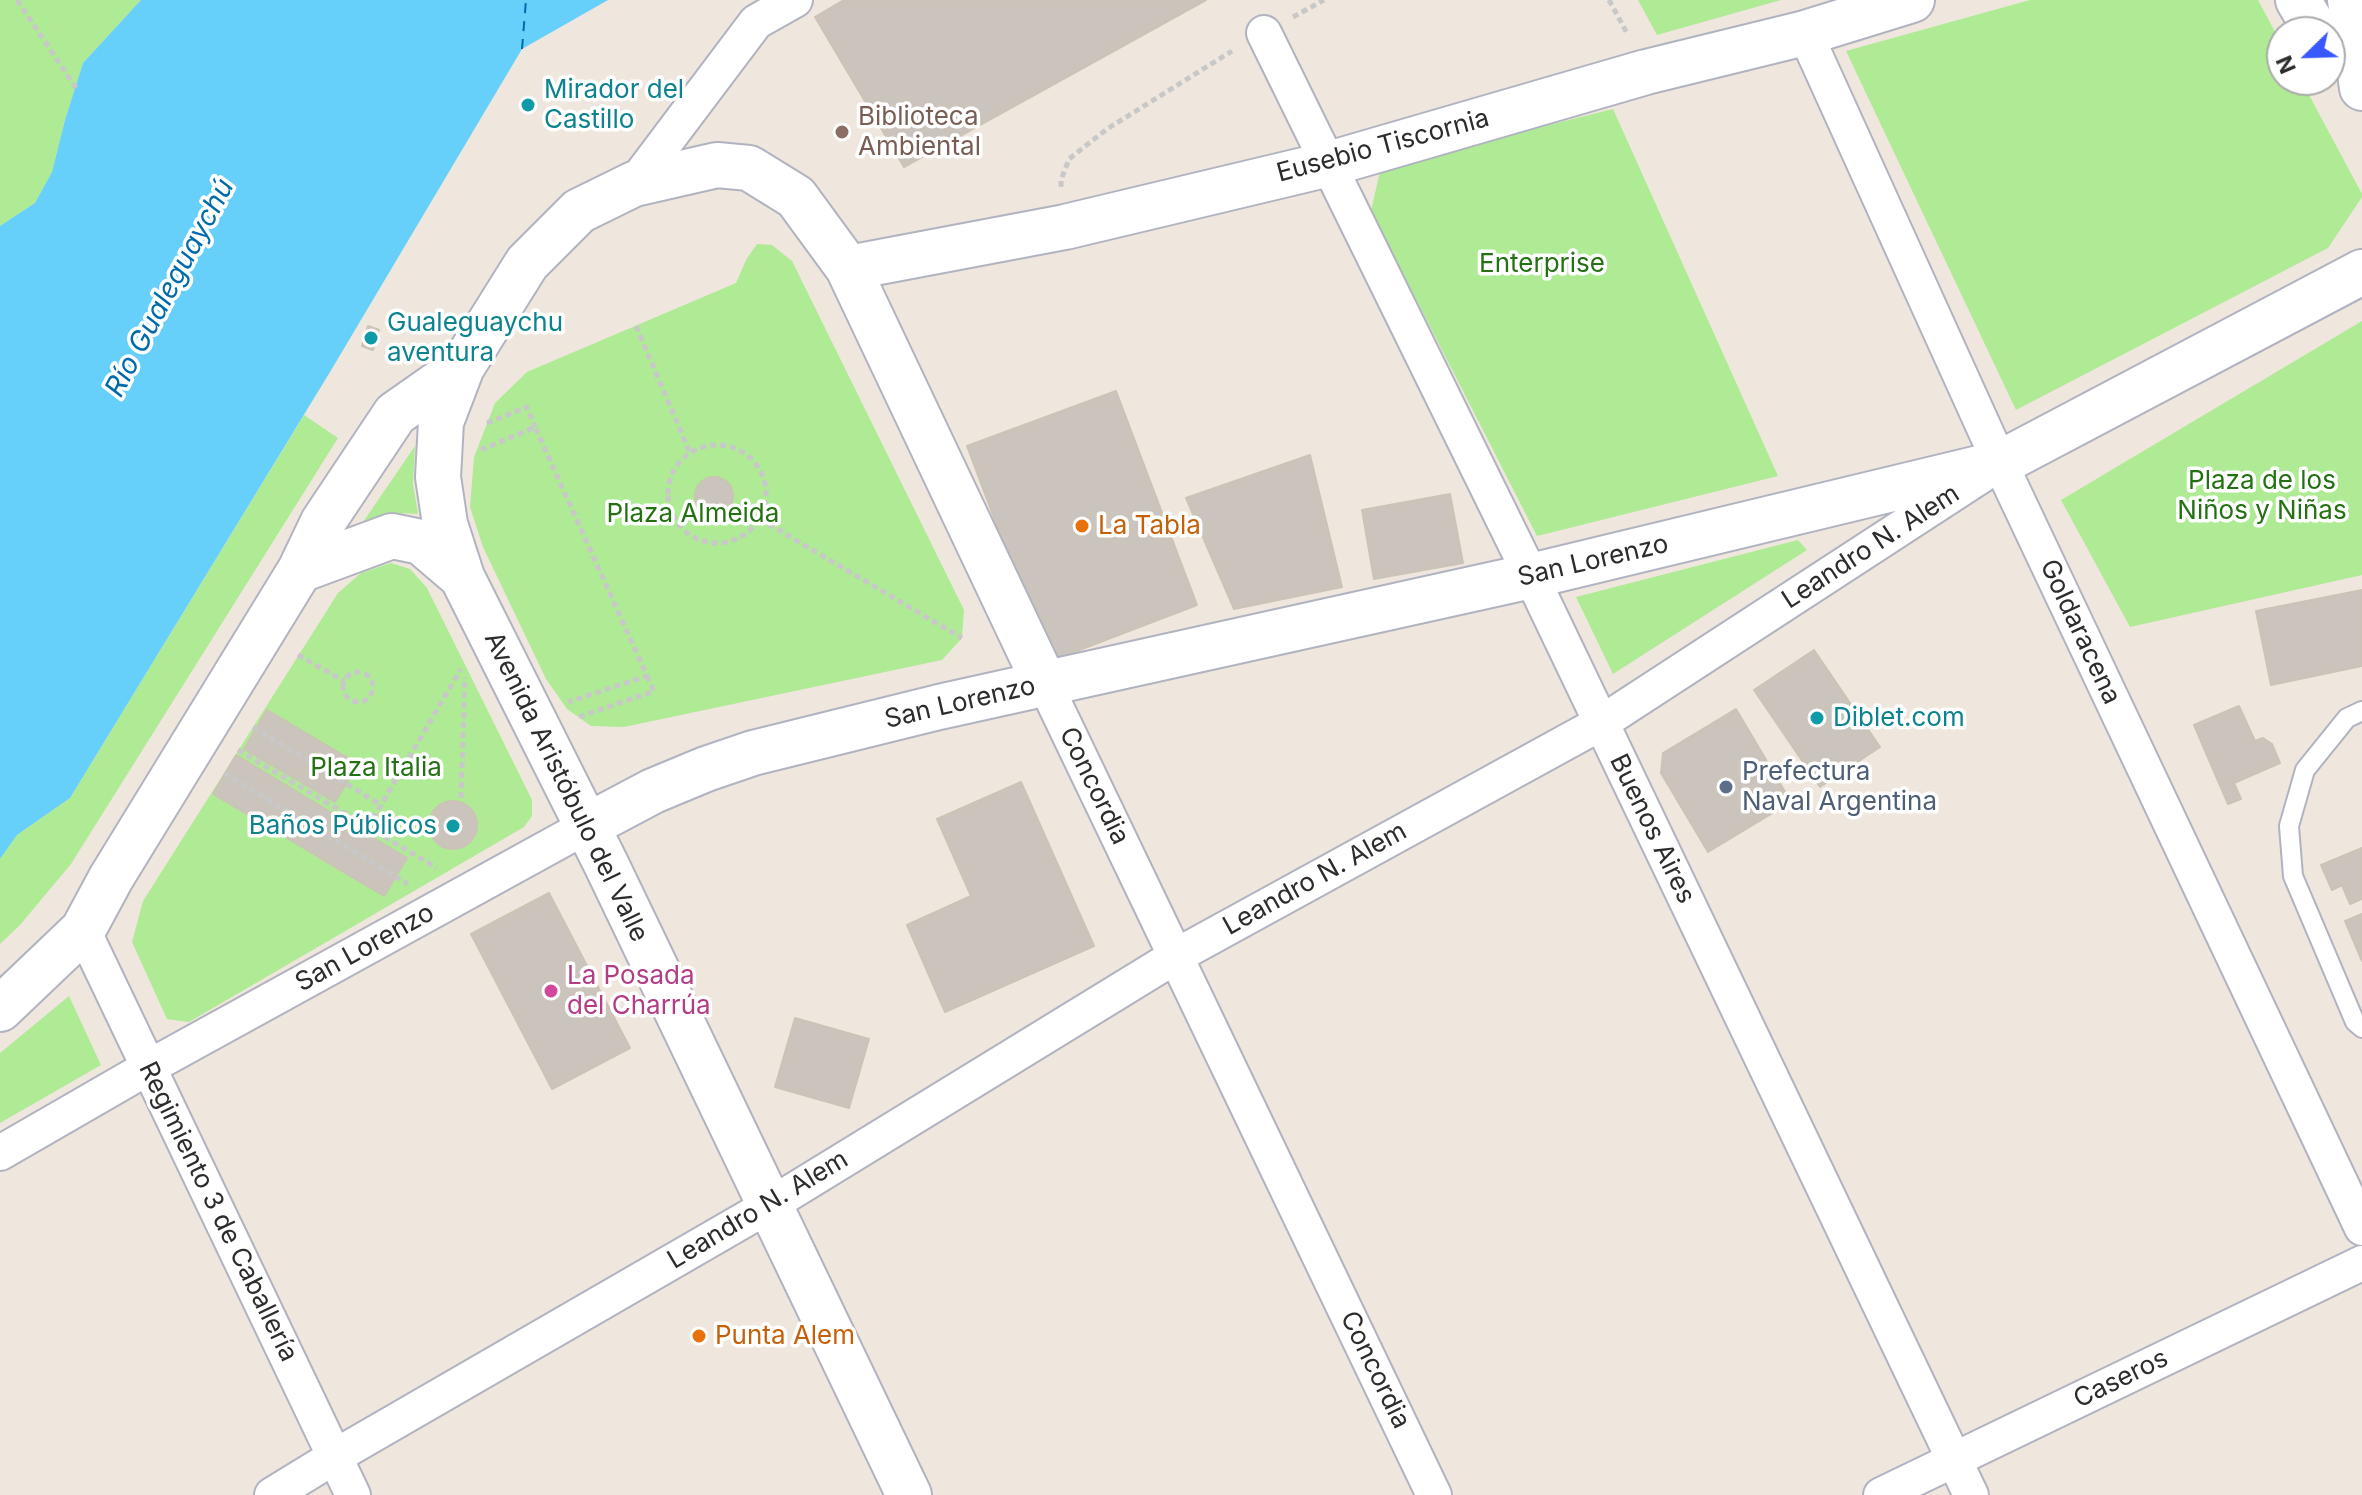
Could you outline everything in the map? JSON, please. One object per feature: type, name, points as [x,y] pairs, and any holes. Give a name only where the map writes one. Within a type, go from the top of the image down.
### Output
[{"type":"main road","name":"Eusebio Tiscornia","points":[[848,268],[1065,227],[1329,164],[1646,72],[1805,33],[1912,0]]},
{"type":"main road","points":[[2350,0],[2362,88]]},
{"type":"main road","points":[[2346,82],[2362,109]]},
{"type":"main road","name":"Concordia","points":[[462,367],[527,263],[579,211],[634,184],[717,165],[749,168],[796,197],[848,268],[1045,684]]},
{"type":"main road","name":"Leandro N. Alem","points":[[2000,463],[2362,272]]},
{"type":"main road","points":[[0,1009],[83,930],[111,878],[300,570],[323,522],[395,414],[462,367]]},
{"type":"main road","name":"Avenida Aristóbulo del Valle","points":[[462,367],[441,422],[438,477],[445,524],[462,577],[587,826],[909,1495]]},
{"type":"main road","name":"San Lorenzo","points":[[587,826],[653,791],[753,753],[939,707],[1531,576],[2000,463]]},
{"type":"main road","points":[[300,570],[392,536],[421,542],[462,577]]},
{"type":"street","points":[[634,184],[756,22],[795,0]]},
{"type":"street","name":"Buenos Aires","points":[[1264,33],[1531,576],[1971,1495]]},
{"type":"street","name":"Goldaracena","points":[[1805,33],[2000,463],[2362,1228]]},
{"type":"street","name":"Leandro N. Alem","points":[[272,1495],[770,1205],[1176,956],[1601,723],[2000,463]]},
{"type":"street","name":"Concordia","points":[[1045,684],[1434,1495]]},
{"type":"street","name":"San Lorenzo","points":[[0,1153],[149,1067],[587,826]]},
{"type":"street","name":"Regimiento 3 de Caballería","points":[[83,930],[353,1495]]},
{"type":"street","name":"Caseros","points":[[1881,1495],[2362,1263]]},
{"type":"lane","points":[[2362,711],[2347,718],[2305,770],[2289,826],[2293,876],[2355,1022],[2362,1028]]},
{"type":"path","points":[[17,0],[76,88]]},
{"type":"path","points":[[1065,227],[1061,180],[1069,159],[1120,121],[1220,57],[1324,0]]},
{"type":"path","points":[[636,326],[690,453]]},
{"type":"path","points":[[487,423],[527,407],[654,691],[579,717]]},
{"type":"path","points":[[476,452],[535,427]]},
{"type":"path","points":[[723,445],[753,461],[761,474],[766,489],[760,519],[738,539],[707,543],[693,538],[681,528],[672,513],[668,497],[670,480],[677,465],[690,453],[706,446],[723,445]]},
{"type":"path","points":[[760,519],[962,638]]},
{"type":"path","points":[[298,655],[344,681]]},
{"type":"path","points":[[368,827],[465,663],[461,798]]},
{"type":"path","points":[[354,672],[364,673],[372,680],[372,694],[364,701],[353,702],[345,696],[344,681],[354,672]]},
{"type":"path","points":[[563,704],[647,676]]},
{"type":"path","points":[[253,727],[381,805]]},
{"type":"path","points":[[238,750],[445,873]]},
{"type":"path","points":[[224,773],[417,890]]},
{"type":"green space","points":[[0,0],[141,0],[83,63],[52,172],[35,203],[0,226]]},
{"type":"green space","points":[[1638,0],[1781,0],[1657,35]]},
{"type":"green space","points":[[2030,0],[2258,0],[2267,16],[2266,96],[2310,96],[2362,197],[2328,248],[2016,410],[1846,51]]},
{"type":"green space","name":"Enterprise","points":[[1613,109],[1778,476],[1537,536],[1371,211],[1381,167]]},
{"type":"green space","name":"Plaza Almeida","points":[[757,244],[772,245],[792,261],[964,610],[962,638],[942,660],[624,727],[591,726],[567,709],[546,679],[483,547],[470,507],[474,457],[495,403],[527,372],[736,283]]},
{"type":"green space","name":"Plaza de los Niños y Niñas","points":[[2362,321],[2362,575],[2130,627],[2061,500]]},
{"type":"green space","points":[[304,415],[338,438],[71,864],[0,944],[0,859],[17,835],[70,798]]},
{"type":"green space","points":[[415,446],[413,484],[418,514],[399,513],[361,525]]},
{"type":"green space","points":[[1798,540],[1807,550],[1613,674],[1576,597]]},
{"type":"green space","name":"Plaza Italia","points":[[391,563],[410,569],[427,588],[532,800],[532,816],[524,827],[189,1022],[167,1019],[132,942],[143,901],[338,593],[361,573]]},
{"type":"green space","points":[[69,996],[101,1065],[0,1123],[0,1053]]},
{"type":"water","name":"Río Gualeguaychú","points":[[141,0],[608,0],[522,49],[330,372],[70,798],[17,835],[0,859],[0,226],[35,203],[52,172],[83,63]]},
{"type":"building","points":[[844,0],[1206,0],[904,167],[815,17]]},
{"type":"building","name":"Gualeguaychu aventura","points":[[368,326],[379,330],[373,350],[362,346]]},
{"type":"building","name":"La Tabla","points":[[1116,391],[1197,605],[1048,662],[967,446]]},
{"type":"building","points":[[1310,455],[1342,587],[1234,609],[1186,498]]},
{"type":"building","points":[[714,477],[728,482],[733,496],[728,510],[714,515],[700,510],[695,496],[700,482]]},
{"type":"building","points":[[1450,494],[1463,563],[1374,579],[1362,510]]},
{"type":"building","points":[[2362,590],[2362,666],[2271,685],[2256,611]]},
{"type":"building","name":"Diblet.com","points":[[1814,650],[1880,747],[1820,787],[1754,690]]},
{"type":"building","points":[[2239,706],[2255,741],[2263,738],[2272,744],[2280,763],[2234,783],[2241,799],[2228,804],[2194,725]]},
{"type":"building","name":"Prefectura Naval Argentina","points":[[1736,709],[1791,802],[1708,852],[1661,773],[1663,753]]},
{"type":"building","points":[[267,710],[358,764],[335,802],[244,749]]},
{"type":"building","points":[[236,755],[407,858],[384,896],[213,794]]},
{"type":"building","points":[[1021,782],[1094,946],[945,1012],[907,925],[971,896],[937,819]]},
{"type":"building","name":"Baños Públicos","points":[[453,801],[470,808],[477,825],[470,842],[453,849],[436,842],[429,825],[436,808]]},
{"type":"building","points":[[2362,848],[2362,899],[2350,904],[2342,885],[2332,890],[2321,865]]},
{"type":"building","name":"La Posada del Charrúa","points":[[549,893],[630,1048],[552,1089],[471,934]]},
{"type":"building","points":[[2362,914],[2362,961],[2345,921]]},
{"type":"building","points":[[795,1018],[869,1039],[849,1108],[775,1087]]},
{"type":"ferry route","points":[[522,49],[526,0]]},
{"type":"place","name":"Mirador del Castillo","points":[[528,105]]},
{"type":"place","name":"Biblioteca Ambiental","points":[[842,132]]},
{"type":"place","name":"Gualeguaychu aventura","points":[[371,338]]},
{"type":"place","name":"La Tabla","points":[[1082,526]]},
{"type":"place","name":"Diblet.com","points":[[1817,718]]},
{"type":"place","name":"Prefectura Naval Argentina","points":[[1726,787]]},
{"type":"place","name":"Baños Públicos","points":[[453,826]]},
{"type":"place","name":"La Posada del Charrúa","points":[[551,991]]},
{"type":"place","name":"Punta Alem","points":[[699,1336]]}]
